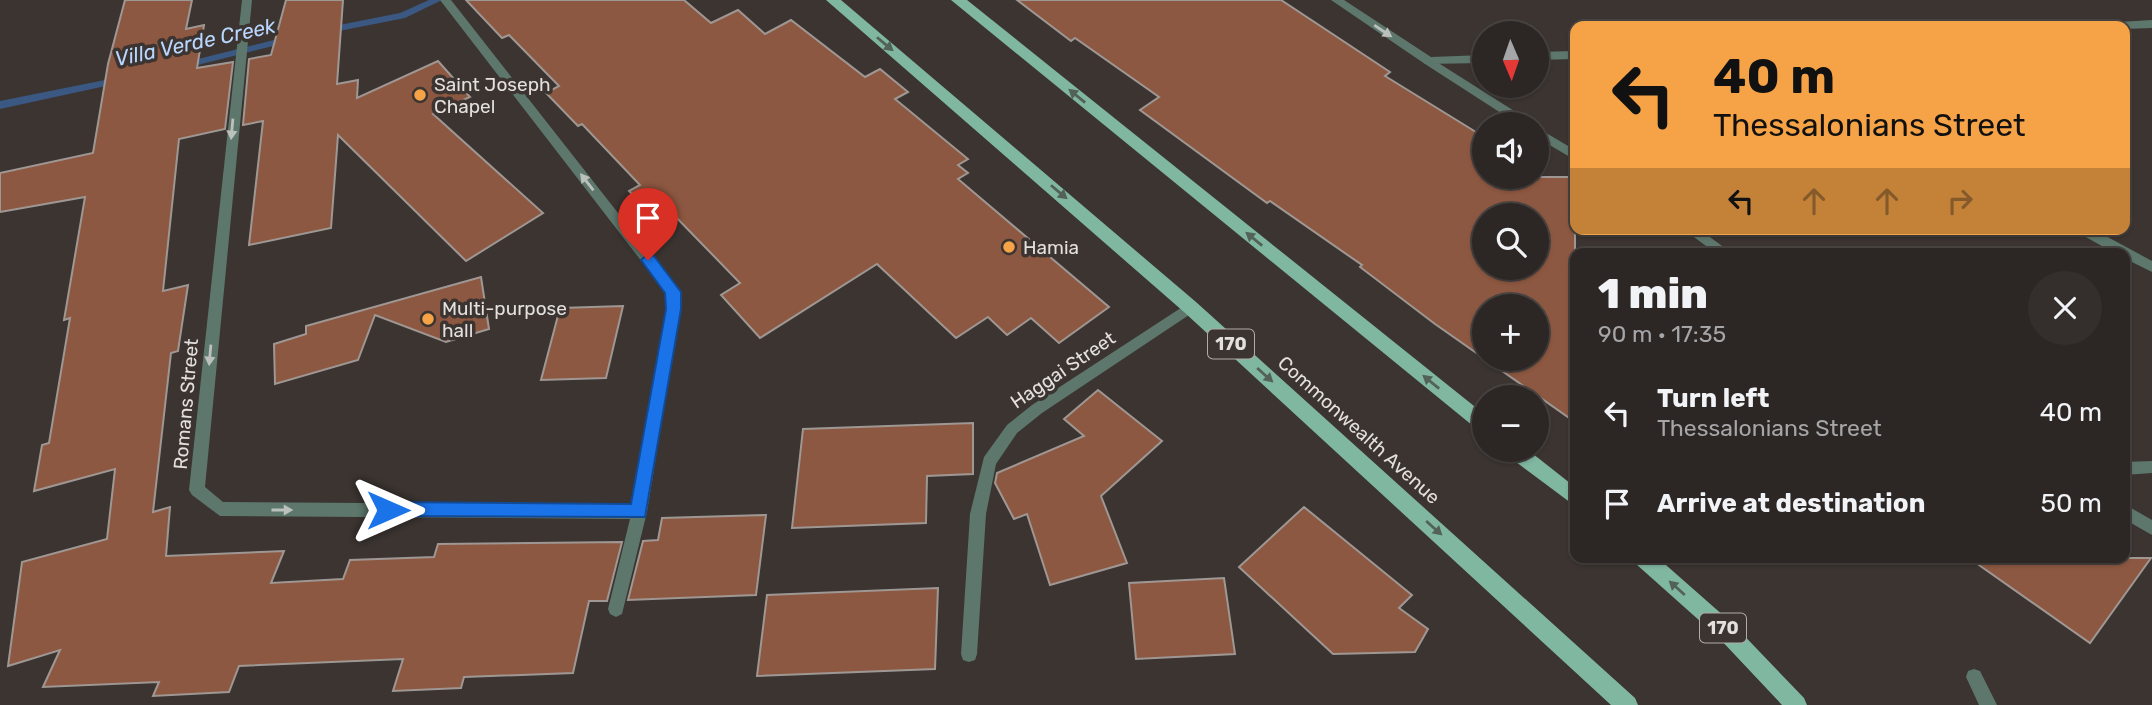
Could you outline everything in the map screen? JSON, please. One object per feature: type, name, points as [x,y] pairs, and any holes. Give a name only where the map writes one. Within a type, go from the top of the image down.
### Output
[{"type":"main road","name":"Commonwealth Avenue","points":[[833,0],[1190,307],[1619,703]]},
{"type":"main road","points":[[958,0],[1472,415]]},
{"type":"main road","points":[[1530,462],[1570,494]]},
{"type":"main road","name":"170","points":[[1649,563],[1726,631],[1796,705]]},
{"type":"street","name":"Romans Street","points":[[247,0],[197,490],[220,509],[639,512]]},
{"type":"street","points":[[1336,0],[1508,112]]},
{"type":"street","points":[[447,3],[673,292],[673,309],[639,512],[616,609]]},
{"type":"street","points":[[2130,25],[2152,24]]},
{"type":"street","points":[[1549,56],[1570,55]]},
{"type":"street","points":[[1429,61],[1472,59]]},
{"type":"street","points":[[1549,139],[1570,153]]},
{"type":"street","points":[[1698,235],[1718,248]]},
{"type":"street","points":[[2093,235],[2117,248]]},
{"type":"street","points":[[2130,255],[2152,267]]},
{"type":"street","name":"Haggai Street","points":[[969,653],[978,514],[989,463],[1012,429],[1037,409],[1190,307]]},
{"type":"street","points":[[2130,469],[2152,467]]},
{"type":"street","points":[[2130,514],[2152,528]]},
{"type":"street","points":[[1974,677],[1988,705]]},
{"type":"building","points":[[125,0],[192,0],[186,29],[204,25],[197,68],[233,62],[225,129],[179,139],[163,291],[188,285],[178,351],[171,353],[153,512],[170,507],[166,556],[284,551],[271,583],[343,579],[350,560],[434,557],[438,544],[622,542],[607,601],[589,601],[573,673],[464,677],[461,688],[393,691],[403,659],[239,666],[229,692],[153,696],[159,682],[43,687],[60,650],[8,666],[22,562],[107,539],[115,469],[34,491],[42,445],[49,443],[70,318],[64,320],[85,197],[0,212],[0,173],[93,153],[108,64]]},
{"type":"building","points":[[286,0],[343,0],[337,84],[358,80],[357,98],[438,61],[470,97],[433,114],[543,213],[466,261],[338,135],[331,228],[249,245],[263,121],[243,125],[249,59],[271,55]]},
{"type":"building","points":[[466,0],[684,0],[711,23],[738,10],[765,34],[791,20],[865,77],[880,69],[908,92],[895,99],[968,159],[958,165],[968,173],[958,179],[1109,307],[1059,343],[1031,318],[1007,335],[988,317],[956,338],[877,264],[760,338],[721,295],[740,283],[669,210],[655,218],[629,191],[640,185],[582,124],[578,126],[546,93],[559,86],[509,35],[502,38]]},
{"type":"building","points":[[1017,0],[1281,0],[1390,72],[1385,76],[1472,130],[1472,189],[1549,189],[1549,177],[1570,177],[1570,235],[1575,235],[1575,248],[1570,248],[1570,418],[1549,404],[1549,385],[1522,385],[1502,371],[1549,371],[1549,294],[1472,294],[1472,350],[1360,267],[1362,265],[1270,201],[1267,203],[1140,110],[1159,97],[1075,38],[1071,41]]},
{"type":"building","points":[[481,277],[489,329],[446,342],[375,315],[358,360],[275,384],[274,344],[306,334],[306,326]]},
{"type":"building","points":[[623,306],[606,378],[541,380],[560,308]]},
{"type":"building","points":[[1098,390],[1162,441],[1101,496],[1127,563],[1050,585],[1027,514],[1014,519],[995,483],[997,473],[1084,436],[1064,419]]},
{"type":"building","points":[[973,423],[973,474],[927,476],[926,523],[792,528],[803,429]]},
{"type":"building","points":[[1304,507],[1412,595],[1399,608],[1428,629],[1415,652],[1333,654],[1239,567]]},
{"type":"building","points":[[766,515],[756,595],[628,600],[643,541],[658,540],[662,518]]},
{"type":"building","points":[[2130,558],[2151,558],[2090,643],[1976,563],[2130,563]]},
{"type":"building","points":[[1224,578],[1235,654],[1136,659],[1129,583]]},
{"type":"building","points":[[938,588],[935,669],[757,676],[767,595]]},
{"type":"waterway","name":"Villa Verde Creek","points":[[324,31],[402,16],[437,0]]},
{"type":"waterway","name":"Villa Verde Creek","points":[[182,66],[290,39]]},
{"type":"waterway","name":"Villa Verde Creek","points":[[0,105],[120,80]]},
{"type":"place","name":"Saint Joseph Chapel","points":[[420,95]]},
{"type":"place","name":"Hamia","points":[[1009,247]]},
{"type":"place","name":"Multi-purpose hall","points":[[428,319]]},
{"type":"route","points":[[388,510],[639,512],[673,309],[673,292],[648,260]]}]
